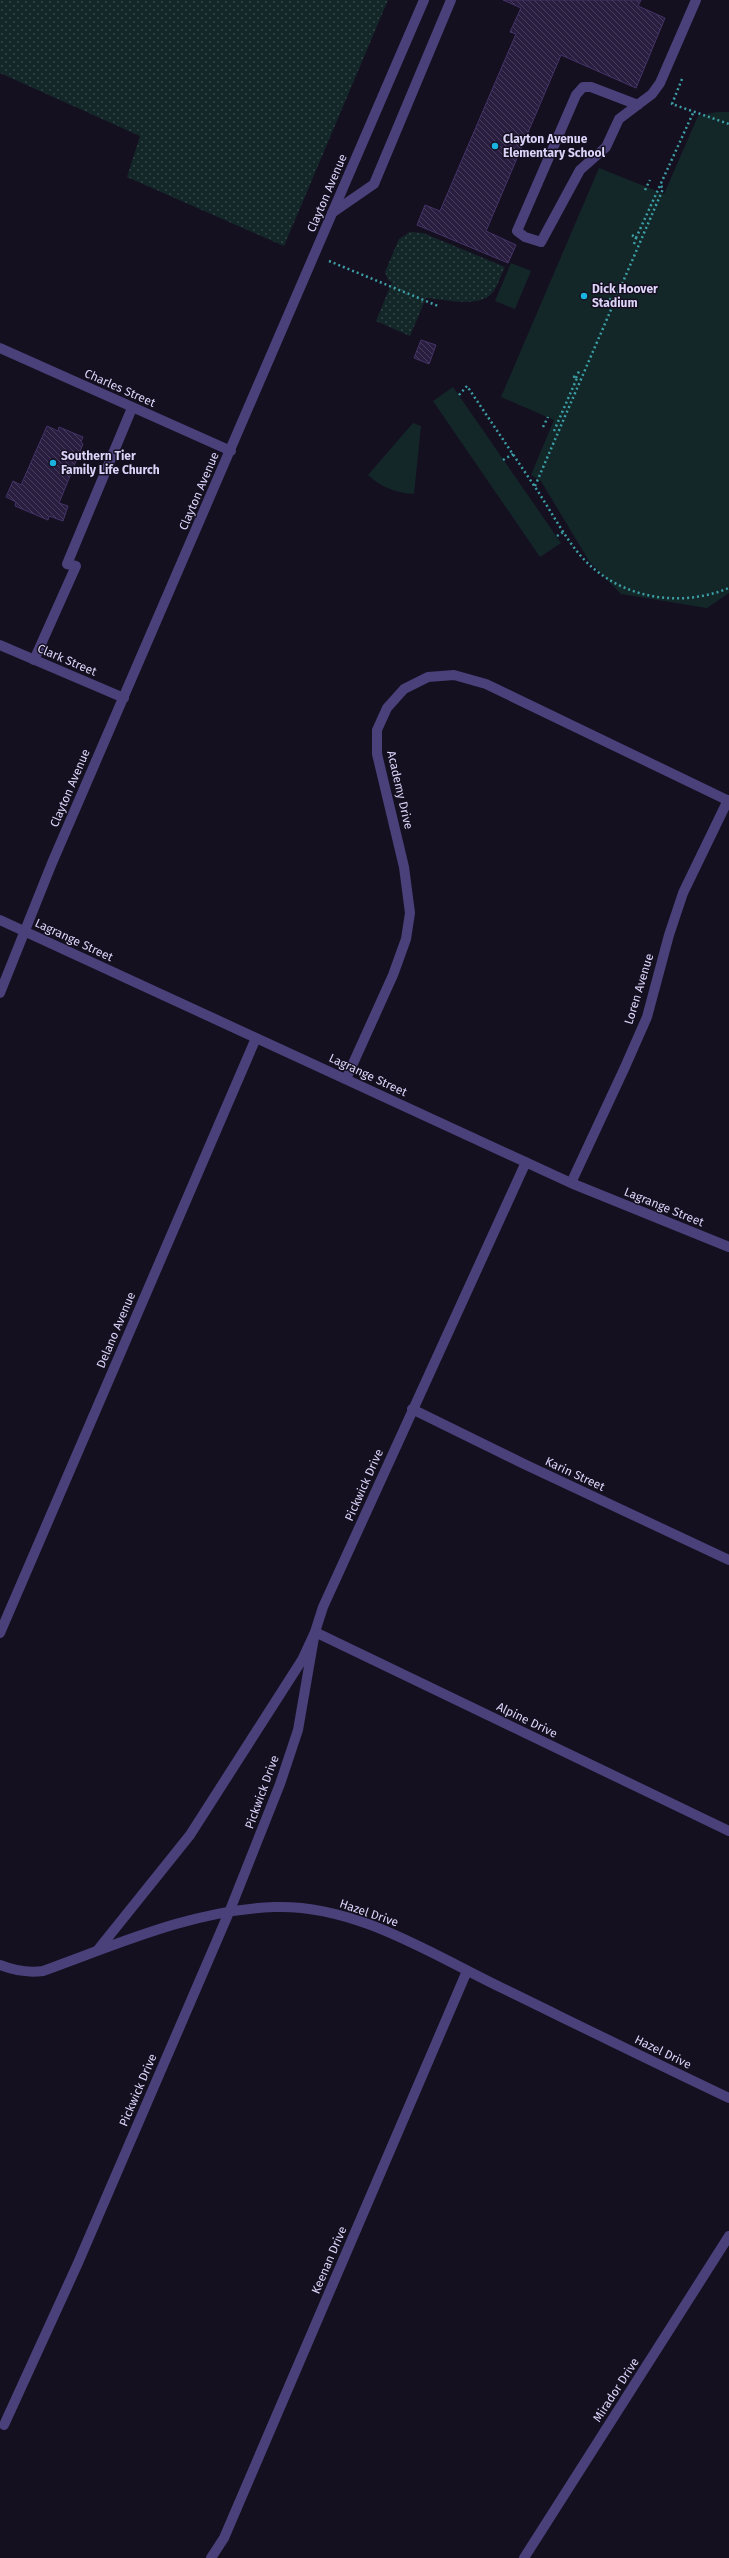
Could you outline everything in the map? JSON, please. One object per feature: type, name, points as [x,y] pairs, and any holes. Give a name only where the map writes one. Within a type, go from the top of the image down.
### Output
[{"type":"street","name":"Clayton Avenue","points":[[0,993],[52,863],[424,0]]},
{"type":"street","points":[[332,213],[374,184],[452,0]]},
{"type":"street","points":[[638,105],[591,87],[583,87],[576,95],[517,231],[525,237],[541,242],[580,170],[606,147],[619,119],[638,105],[652,94],[660,83],[696,0]]},
{"type":"street","name":"Charles Street","points":[[0,348],[230,451]]},
{"type":"street","points":[[34,660],[76,566],[67,564],[132,408]]},
{"type":"street","name":"Clark Street","points":[[0,645],[124,698]]},
{"type":"street","name":"Academy Drive","points":[[346,1079],[393,975],[406,939],[410,913],[404,867],[377,754],[377,730],[387,708],[404,689],[428,677],[454,675],[486,684],[728,800]]},
{"type":"street","name":"Loren Avenue","points":[[571,1183],[626,1067],[647,1017],[669,935],[683,893],[728,800]]},
{"type":"street","name":"Lagrange Street","points":[[0,920],[571,1183],[729,1247]]},
{"type":"street","name":"Delano Avenue","points":[[0,1633],[256,1038]]},
{"type":"street","name":"Pickwick Drive","points":[[4,2425],[78,2263],[230,1910],[280,1784],[298,1730],[314,1632],[323,1607],[412,1408],[526,1162]]},
{"type":"street","name":"Karin Street","points":[[412,1408],[524,1464],[729,1560]]},
{"type":"street","points":[[97,1951],[190,1835],[302,1660],[314,1632]]},
{"type":"street","name":"Alpine Drive","points":[[314,1632],[729,1831]]},
{"type":"street","name":"Hazel Drive","points":[[0,1965],[12,1970],[28,1972],[43,1971],[187,1920],[230,1910],[275,1907],[305,1908],[346,1917],[383,1929],[729,2098]]},
{"type":"street","name":"Keenan Drive","points":[[211,2558],[224,2538],[467,1971]]},
{"type":"street","name":"Mirador Drive","points":[[524,2558],[729,2236]]},
{"type":"path","points":[[682,79],[672,104],[729,124]]},
{"type":"path","points":[[634,244],[694,111]]},
{"type":"path","points":[[645,190],[650,180]]},
{"type":"path","points":[[534,486],[663,189],[660,184]]},
{"type":"path","points":[[632,235],[636,238]]},
{"type":"path","points":[[329,261],[438,306]]},
{"type":"path","points":[[603,304],[607,305],[610,298],[615,300]]},
{"type":"path","points":[[554,431],[574,377],[580,369]]},
{"type":"path","points":[[459,395],[468,386],[580,555],[607,579],[630,591],[658,598],[709,596],[729,588]]},
{"type":"path","points":[[543,426],[548,417]]},
{"type":"path","points":[[503,460],[513,454]]},
{"type":"path","points":[[557,536],[564,531]]},
{"type":"green space","points":[[0,0],[388,0],[284,246],[127,177],[140,136],[0,73]]},
{"type":"green space","points":[[717,112],[729,112],[729,593],[707,608],[621,594],[589,561],[541,481],[531,475],[554,420],[501,397],[599,168],[664,194],[698,116]]},
{"type":"green space","points":[[410,232],[423,233],[505,267],[493,292],[480,300],[461,302],[426,298],[410,336],[376,321],[392,282],[388,280],[385,272],[399,239]]},
{"type":"green space","points":[[511,263],[531,271],[515,309],[495,301]]},
{"type":"green space","points":[[453,387],[561,543],[540,557],[433,401]]},
{"type":"green space","points":[[413,423],[421,426],[414,494],[389,489],[368,475]]},
{"type":"building","name":"Clayton Avenue Elementary School","points":[[503,0],[641,0],[638,6],[665,18],[636,88],[561,55],[486,231],[516,245],[508,263],[417,225],[425,205],[440,211],[516,34],[510,32],[521,8]]},
{"type":"building","points":[[421,340],[436,345],[429,364],[414,358]]},
{"type":"building","name":"Southern Tier Family Life Church","points":[[47,426],[58,431],[59,427],[83,437],[81,442],[83,444],[59,503],[68,506],[63,521],[49,516],[48,520],[15,506],[16,502],[6,497],[13,481],[21,485]]},
{"type":"place","name":"Clayton Avenue Elementary School","points":[[495,146]]},
{"type":"place","name":"Dick Hoover Stadium","points":[[584,296]]},
{"type":"place","name":"Southern Tier Family Life Church","points":[[53,463]]}]
